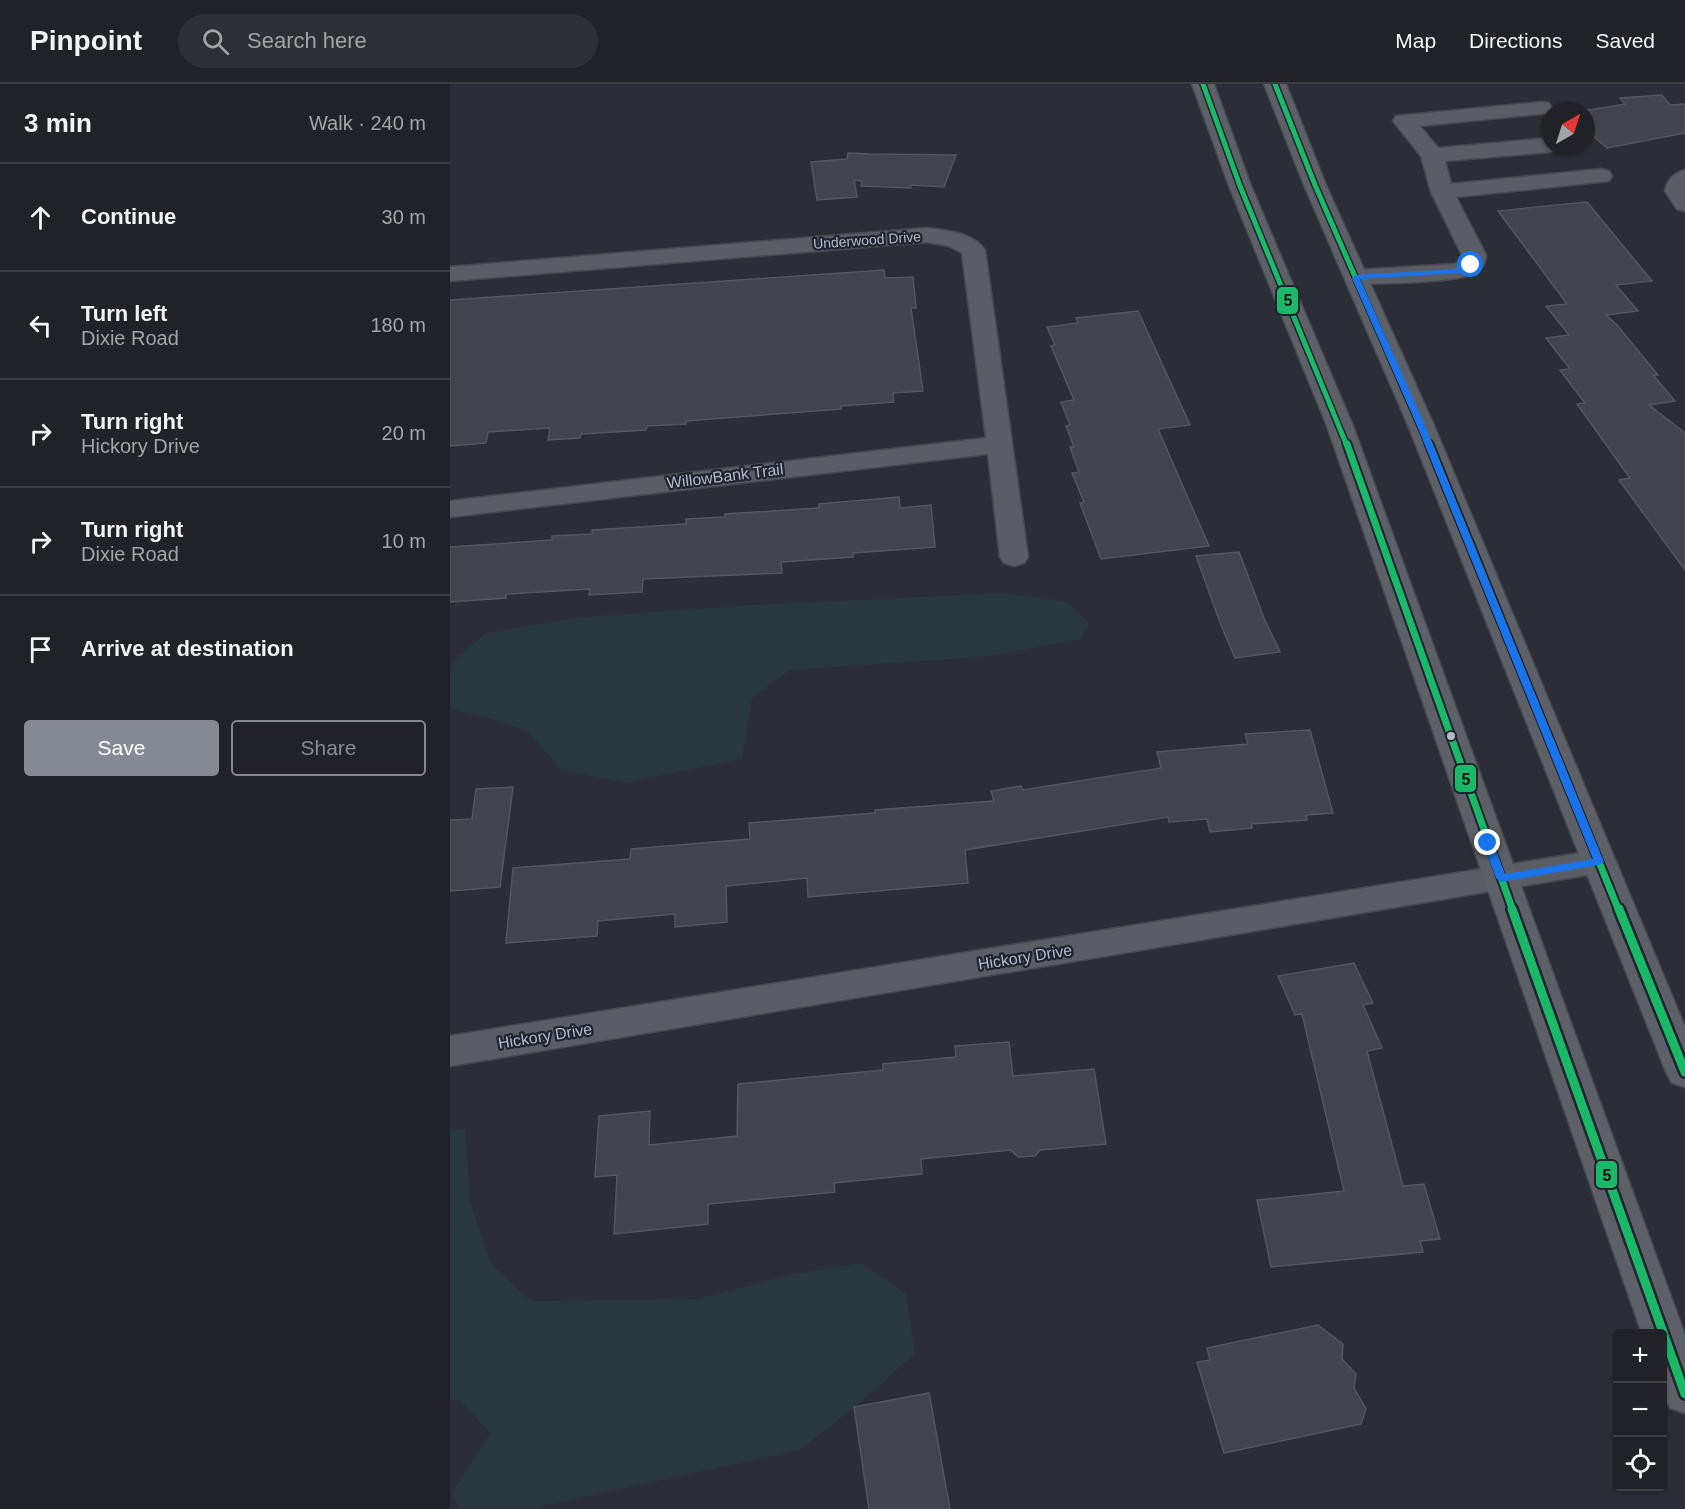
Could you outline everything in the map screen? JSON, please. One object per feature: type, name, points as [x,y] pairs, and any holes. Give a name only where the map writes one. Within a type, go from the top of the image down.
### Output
[{"type":"main road","points":[[1203,84],[1240,186],[1340,426],[1685,1394]]},
{"type":"main road","points":[[1275,84],[1315,185],[1420,423],[1685,1072]]},
{"type":"street","points":[[1356,278],[1458,271],[1471,265],[1474,260],[1474,255],[1442,192],[1432,155],[1404,121],[1541,108]]},
{"type":"street","points":[[1432,155],[1541,146]]},
{"type":"street","points":[[1442,192],[1601,176]]},
{"type":"street","points":[[1685,177],[1677,185],[1676,191],[1685,204]]},
{"type":"street","name":"Underwood Drive","points":[[450,274],[927,235],[956,240],[973,250],[1014,557]]},
{"type":"street","name":"WillowBank Trail","points":[[450,509],[1000,444]]},
{"type":"street","name":"Hickory Drive","points":[[450,1051],[1599,862]]},
{"type":"shaded area","points":[[1001,593],[1065,601],[1089,623],[1082,639],[982,657],[790,670],[752,698],[742,759],[624,783],[560,769],[529,732],[489,718],[450,709],[450,671],[455,659],[486,633],[583,617],[749,605]]},
{"type":"shaded area","points":[[465,1128],[470,1203],[492,1265],[531,1301],[696,1299],[794,1274],[862,1263],[906,1294],[915,1353],[862,1401],[800,1450],[528,1509],[460,1509],[451,1494],[490,1434],[460,1400],[450,1400],[450,1130]]},
{"type":"building","points":[[1662,95],[1670,105],[1685,104],[1685,133],[1607,148],[1595,138],[1595,109],[1625,104],[1620,98]]},
{"type":"building","points":[[848,153],[956,155],[944,187],[861,186],[862,181],[854,180],[857,197],[817,200],[811,162],[847,159]]},
{"type":"building","points":[[1587,202],[1652,281],[1616,285],[1638,311],[1606,315],[1658,375],[1653,375],[1675,401],[1649,405],[1685,433],[1685,570],[1619,480],[1630,478],[1577,404],[1585,403],[1560,370],[1570,369],[1546,338],[1569,335],[1546,306],[1567,304],[1498,211]]},
{"type":"building","points":[[884,270],[885,278],[913,277],[916,308],[911,308],[923,391],[893,393],[894,402],[841,406],[841,409],[686,421],[686,424],[647,426],[646,430],[581,434],[580,438],[548,440],[550,428],[488,432],[486,443],[450,446],[450,300]]},
{"type":"building","points":[[1138,311],[1190,425],[1158,429],[1209,546],[1101,559],[1080,503],[1084,502],[1072,473],[1079,472],[1070,447],[1074,447],[1066,426],[1070,425],[1061,402],[1074,400],[1051,346],[1055,345],[1047,327],[1078,323],[1076,318]]},
{"type":"building","points":[[899,497],[900,508],[931,505],[935,547],[853,553],[853,557],[781,562],[782,573],[643,579],[642,592],[589,595],[590,589],[506,594],[506,598],[450,602],[450,547],[552,540],[552,536],[592,534],[592,530],[686,524],[686,519],[725,517],[725,514],[819,508],[819,504]]},
{"type":"building","points":[[1239,552],[1264,618],[1280,652],[1235,658],[1221,625],[1196,556]]},
{"type":"building","points":[[1310,730],[1333,813],[1306,815],[1307,820],[1251,824],[1252,828],[1210,832],[1207,819],[1169,822],[1168,817],[965,850],[968,883],[808,897],[807,878],[726,886],[727,922],[675,927],[675,914],[598,921],[597,936],[506,943],[513,868],[630,859],[631,849],[750,839],[749,823],[994,801],[991,791],[1021,786],[1023,790],[1161,768],[1157,752],[1248,744],[1245,734]]},
{"type":"building","points":[[513,787],[500,887],[450,891],[450,820],[472,819],[476,789]]},
{"type":"building","points":[[1354,963],[1373,1003],[1363,1005],[1382,1048],[1367,1051],[1403,1186],[1424,1184],[1440,1239],[1420,1241],[1423,1252],[1271,1267],[1257,1200],[1344,1191],[1302,1014],[1295,1015],[1278,976]]},
{"type":"building","points":[[1009,1042],[1013,1076],[1094,1069],[1106,1144],[1040,1150],[1035,1156],[1018,1157],[1011,1150],[921,1159],[922,1174],[834,1183],[835,1192],[708,1204],[708,1224],[614,1234],[617,1175],[595,1177],[599,1116],[650,1111],[649,1145],[737,1136],[738,1084],[883,1070],[883,1064],[956,1057],[955,1046]]},
{"type":"building","points":[[1318,1325],[1343,1344],[1342,1359],[1356,1374],[1354,1388],[1366,1409],[1361,1424],[1224,1453],[1197,1362],[1210,1360],[1207,1348]]},
{"type":"building","points":[[929,1393],[950,1509],[869,1509],[854,1407]]},
{"type":"transit line","name":"5","points":[[1203,84],[1240,186],[1340,426],[1685,1394]]},
{"type":"transit line","name":"5","points":[[1275,84],[1315,185],[1420,423],[1685,1072]]},
{"type":"route","points":[[1471,265],[1458,271],[1356,278],[1420,423],[1599,862],[1501,878],[1488,843]]}]
